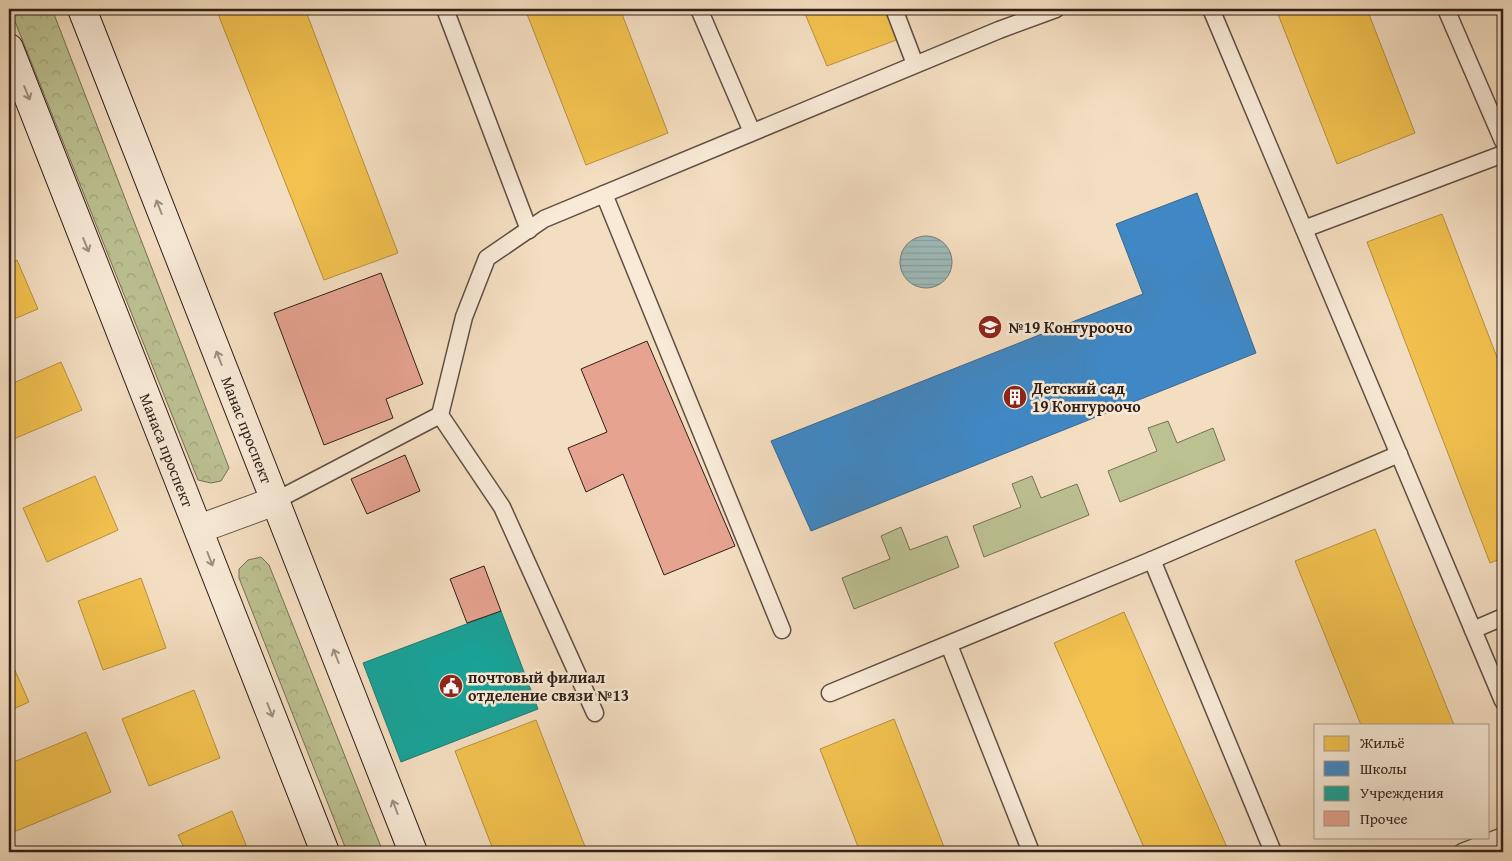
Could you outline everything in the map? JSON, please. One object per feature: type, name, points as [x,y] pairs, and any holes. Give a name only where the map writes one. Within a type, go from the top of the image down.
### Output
[{"type":"main road","name":"Манас проспект","points":[[82,9],[413,852]]},
{"type":"main road","name":"Манаса проспект","points":[[9,48],[325,852]]},
{"type":"main road","points":[[199,529],[275,501]]},
{"type":"lane","points":[[445,9],[530,230]]},
{"type":"lane","points":[[699,9],[752,132]]},
{"type":"lane","points":[[894,9],[915,64]]},
{"type":"lane","points":[[595,713],[502,507],[440,415],[464,317],[487,258],[544,219],[915,64],[1056,9]]},
{"type":"lane","points":[[1211,9],[1503,701]]},
{"type":"lane","points":[[1446,9],[1503,141]]},
{"type":"lane","points":[[1304,230],[1503,154]]},
{"type":"lane","points":[[604,194],[782,630]]},
{"type":"lane","points":[[275,501],[440,415]]},
{"type":"lane","points":[[830,693],[1152,560],[1399,454]]},
{"type":"lane","points":[[1152,560],[1273,852]]},
{"type":"lane","points":[[1473,630],[1503,617]]},
{"type":"lane","points":[[949,645],[1031,852]]},
{"type":"lane","points":[[1462,852],[1503,836]]},
{"type":"green space","points":[[10,9],[52,9],[229,468],[221,481],[211,483],[198,480]]},
{"type":"green space","points":[[1168,421],[1177,443],[1213,428],[1225,460],[1120,502],[1108,471],[1157,451],[1148,428]]},
{"type":"green space","points":[[1032,476],[1041,498],[1077,484],[1089,515],[984,557],[973,526],[1021,507],[1012,484]]},
{"type":"green space","points":[[901,527],[910,550],[947,536],[959,567],[854,609],[842,578],[890,559],[881,536]]},
{"type":"green space","points":[[261,557],[269,565],[383,852],[347,852],[239,578],[239,569],[248,560]]},
{"type":"water","points":[[926,236],[936,238],[944,244],[950,252],[952,262],[950,272],[944,280],[936,286],[926,288],[916,286],[908,280],[902,272],[900,262],[902,252],[908,244],[916,238]]},
{"type":"building: Жильё","points":[[216,9],[305,9],[398,253],[324,280]]},
{"type":"building: Жильё","points":[[525,9],[620,9],[668,133],[586,165]]},
{"type":"building: Жильё","points":[[803,9],[896,9],[907,36],[827,66]]},
{"type":"building: Жильё","points":[[1276,9],[1367,9],[1415,133],[1337,164]]},
{"type":"building: Жильё","points":[[1442,214],[1503,373],[1503,558],[1490,563],[1367,242]]},
{"type":"building: Жильё","points":[[17,260],[38,309],[9,321],[9,264]]},
{"type":"building: Жильё","points":[[61,362],[82,410],[9,441],[9,385]]},
{"type":"building: Жильё","points":[[95,476],[118,530],[47,562],[23,508]]},
{"type":"building: Жильё","points":[[1375,529],[1454,724],[1361,724],[1295,561]]},
{"type":"building: Жильё","points":[[141,578],[166,648],[103,670],[78,601]]},
{"type":"building: Жильё","points":[[1124,612],[1229,852],[1146,852],[1054,643]]},
{"type":"building: Жильё","points":[[9,657],[29,702],[9,711]]},
{"type":"building: Жильё","points":[[194,690],[220,758],[149,786],[122,719]]},
{"type":"building: Жильё","points":[[894,719],[946,852],[860,852],[820,749]]},
{"type":"building: Жильё","points":[[536,720],[587,852],[494,852],[455,751]]},
{"type":"building: Жильё","points":[[86,732],[111,792],[9,834],[9,764]]},
{"type":"building: Жильё","points":[[232,811],[249,852],[186,852],[178,835]]},
{"type":"building: Школы","name":"Детский сад 19 Конгуроочо","points":[[1197,193],[1256,353],[811,531],[771,441],[1143,294],[1116,224]]},
{"type":"building: Учреждения","name":"почтовый филиал отделение связи №13","points":[[501,611],[538,709],[401,762],[363,663]]},
{"type":"building: Прочее","points":[[381,273],[423,384],[386,399],[393,418],[324,445],[274,313]]},
{"type":"building: Прочее","points":[[647,341],[735,546],[664,575],[623,474],[586,492],[568,448],[607,432],[581,369]]},
{"type":"building: Прочее","points":[[405,455],[420,491],[367,514],[351,479]]},
{"type":"building: Прочее","points":[[484,566],[501,611],[467,623],[450,579]]},
{"type":"place","name":"№19 Конгуроочо","points":[[990,327]]},
{"type":"place","name":"Детский сад 19 Конгуроочо","points":[[1015,397]]},
{"type":"place","name":"почтовый филиал отделение связи №13","points":[[451,686]]}]
